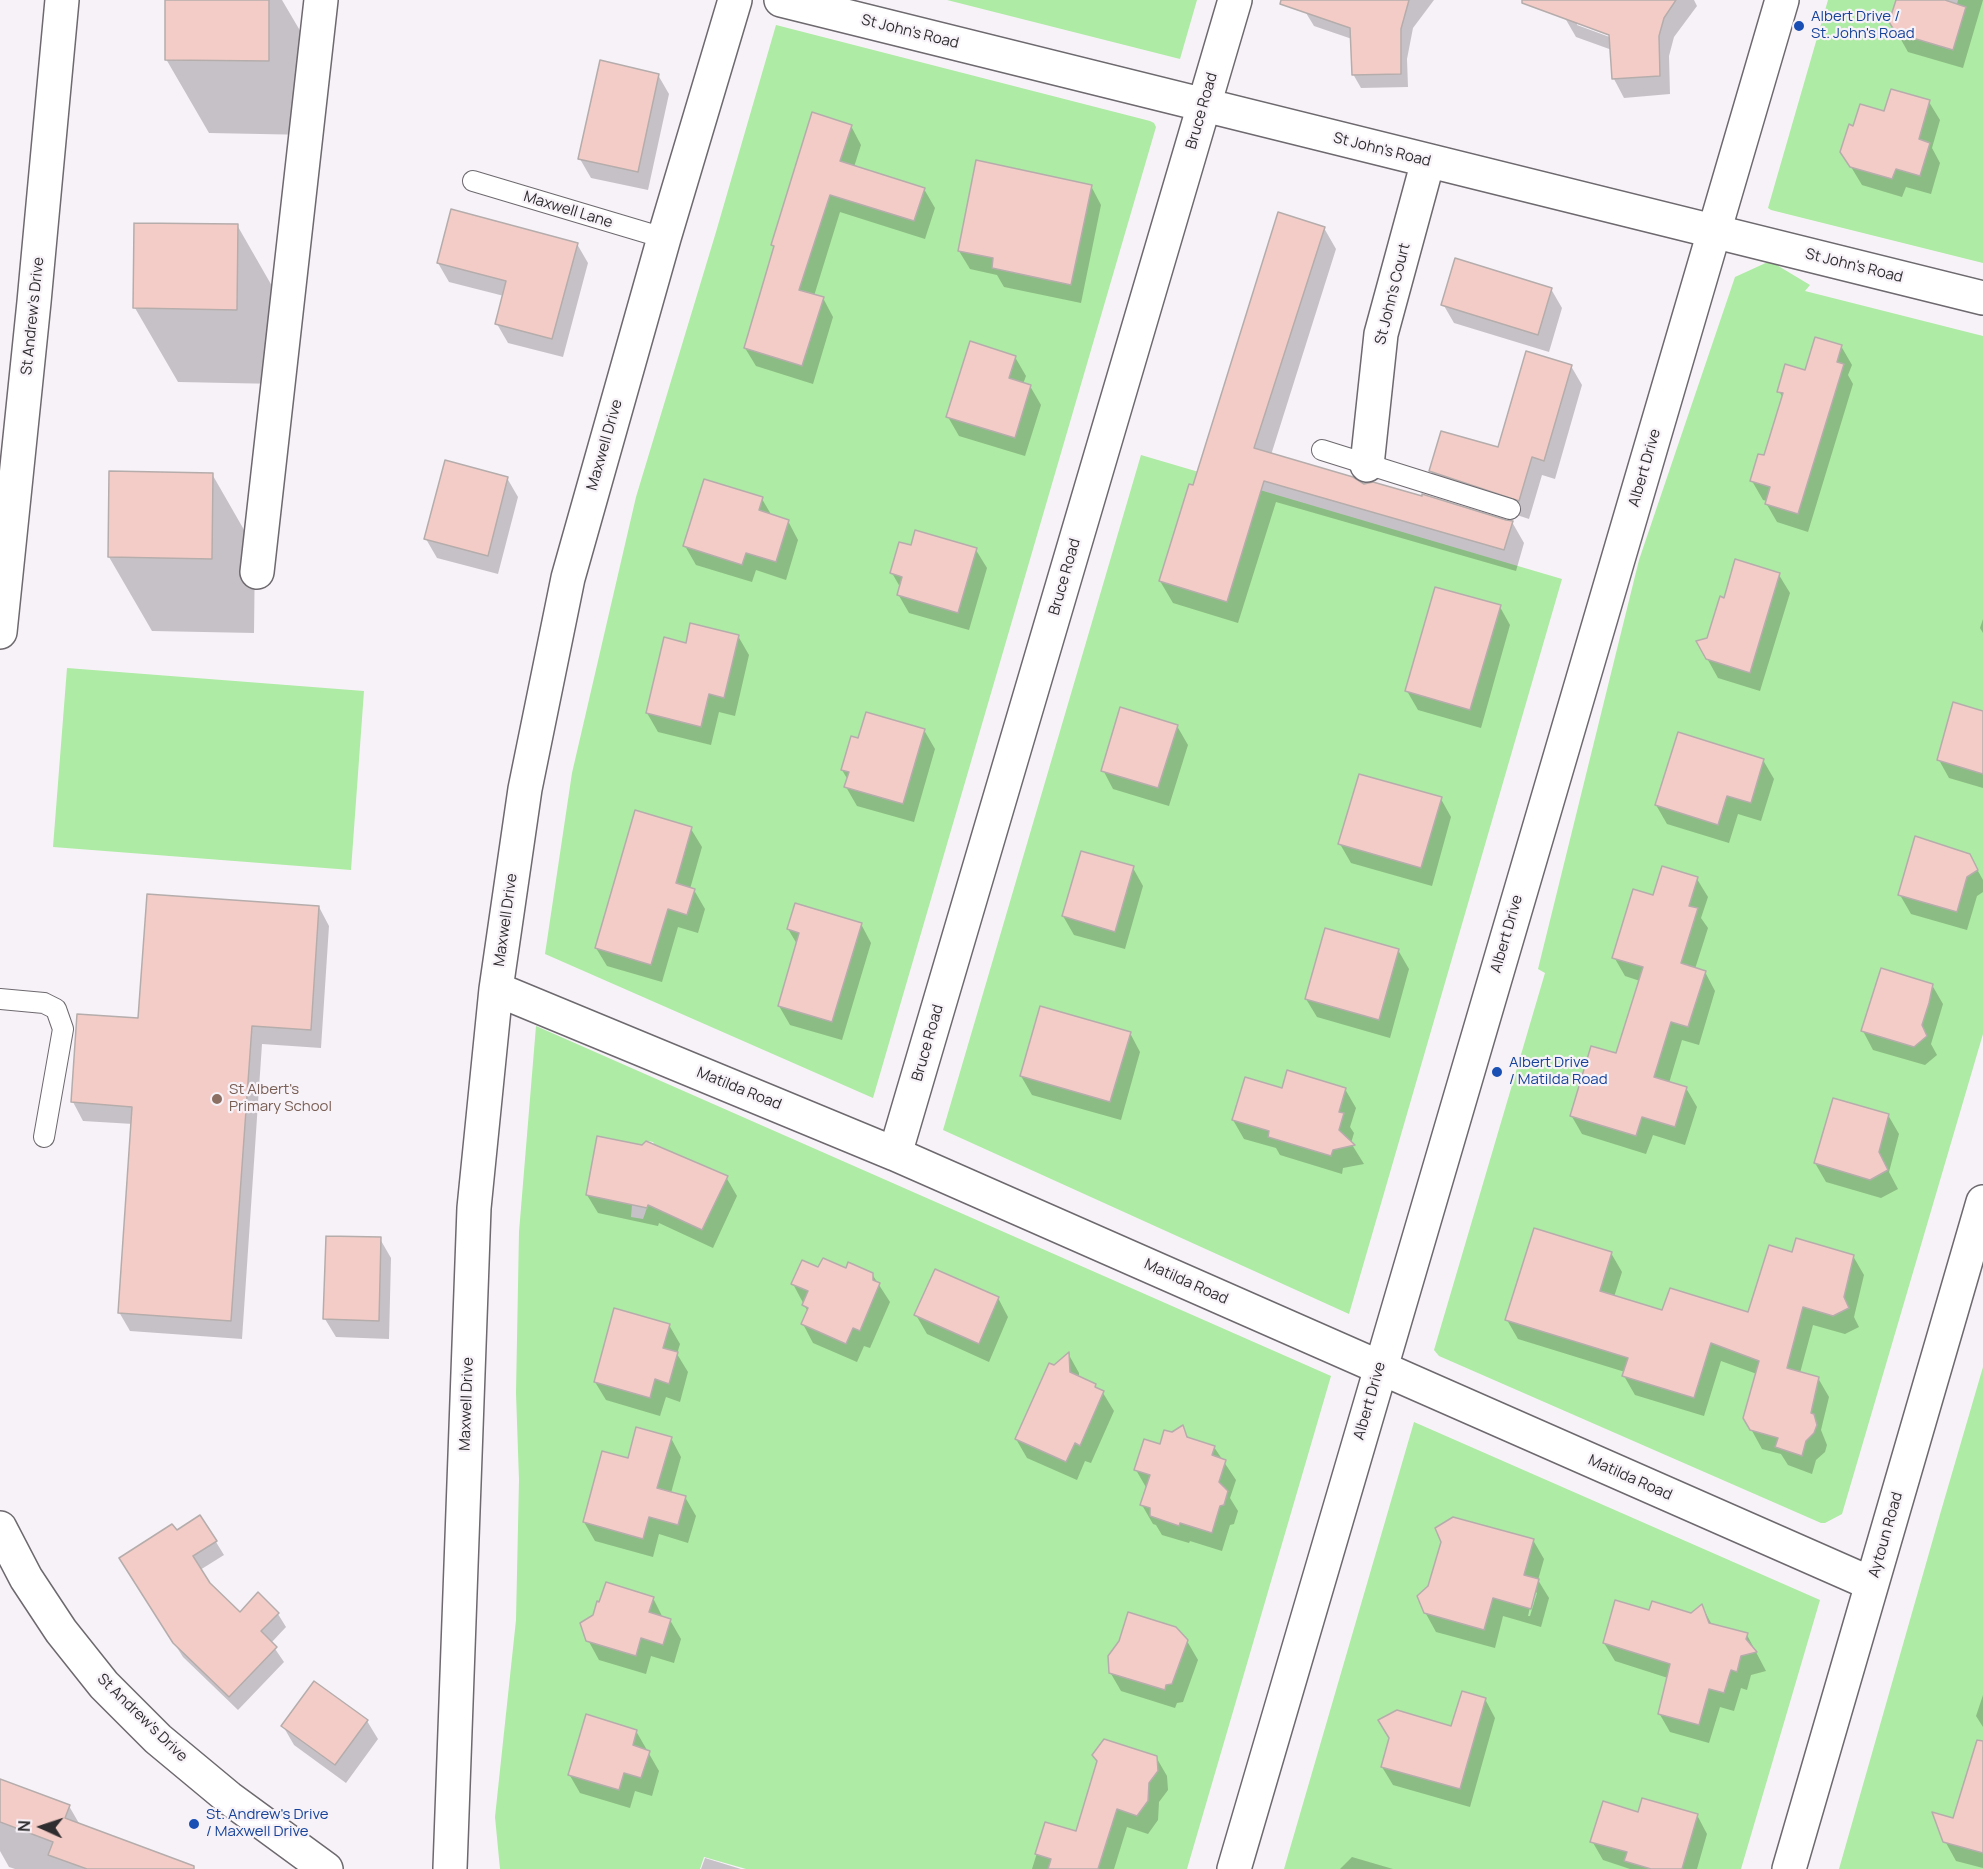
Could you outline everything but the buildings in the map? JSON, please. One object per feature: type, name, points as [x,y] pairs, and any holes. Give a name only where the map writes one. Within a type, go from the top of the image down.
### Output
[{"type":"street","name":"St Andrew's Drive","points":[[0,632],[62,0]]},
{"type":"street","points":[[257,572],[321,0]]},
{"type":"street","name":"Maxwell Drive","points":[[450,1868],[474,1208],[496,989],[525,789],[568,578],[664,238],[735,0]]},
{"type":"street","name":"St John's Road","points":[[781,0],[1983,298]]},
{"type":"street","name":"Bruce Road","points":[[895,1154],[1235,0]]},
{"type":"street","name":"Albert Drive","points":[[1234,1869],[1782,0]]},
{"type":"street","name":"St John's Court","points":[[1367,465],[1381,334],[1428,161]]},
{"type":"street","name":"Matilda Road","points":[[496,989],[895,1154],[1872,1584]]},
{"type":"street","name":"Aytoun Road","points":[[1789,1869],[1983,1202]]},
{"type":"street","name":"St Andrew's Drive","points":[[0,1528],[26,1578],[61,1631],[105,1685],[158,1739],[229,1797],[326,1869]]},
{"type":"lane","name":"Maxwell Lane","points":[[472,182],[664,238]]},
{"type":"lane","points":[[1322,450],[1510,509]]},
{"type":"lane","points":[[0,999],[44,1003],[56,1009],[63,1029],[44,1137]]},
{"type":"green space","points":[[947,0],[1197,0],[1180,59]]},
{"type":"green space","points":[[1828,0],[1896,0],[1891,25],[1896,33],[1952,50],[1966,7],[1957,4],[1958,0],[1983,0],[1983,263],[1768,208]]},
{"type":"green space","points":[[776,25],[1150,121],[1156,127],[873,1098],[545,954],[572,773],[636,497]],"holes":[[[635,811],[692,827],[676,883],[695,889],[687,914],[668,909],[651,964],[595,948]],[[795,903],[861,923],[832,1022],[778,1006],[799,933],[787,929]]]},
{"type":"green space","points":[[1770,261],[1810,285],[1805,291],[1983,336],[1983,1034],[1842,1514],[1825,1523],[1439,1356],[1434,1350],[1545,973],[1538,969],[1639,560],[1735,277]]},
{"type":"green space","points":[[1141,455],[1562,579],[1349,1314],[943,1130]],"holes":[[[1435,587],[1500,605],[1470,710],[1406,691]]]},
{"type":"green space","points":[[67,668],[364,691],[351,870],[53,847]]},
{"type":"green space","points":[[536,1026],[1331,1376],[1187,1869],[1084,1869],[1035,1854],[1051,1859],[1048,1869],[746,1869],[704,1857],[700,1869],[500,1869],[495,1817],[516,1620],[519,1480],[516,1393],[519,1232]],"holes":[[[597,1136],[642,1145],[647,1141],[653,1142],[702,1230],[648,1205],[643,1219],[631,1217],[632,1205],[586,1195]],[[637,1427],[671,1437],[657,1488],[686,1496],[677,1524],[649,1517],[642,1539],[583,1522],[602,1452],[628,1458]]]},
{"type":"green space","points":[[1983,1367],[1983,1869],[1839,1869],[1941,1511]]},
{"type":"green space","points":[[1414,1422],[1820,1600],[1741,1869],[1284,1869]]},
{"type":"place","name":"Albert Drive / St. John's Road","points":[[1799,26]]},
{"type":"place","name":"Albert Drive / Matilda Road","points":[[1497,1072]]},
{"type":"place","name":"St Albert's Primary School","points":[[217,1099]]},
{"type":"place","name":"St. Andrew's Drive / Maxwell Drive","points":[[194,1824]]}]
